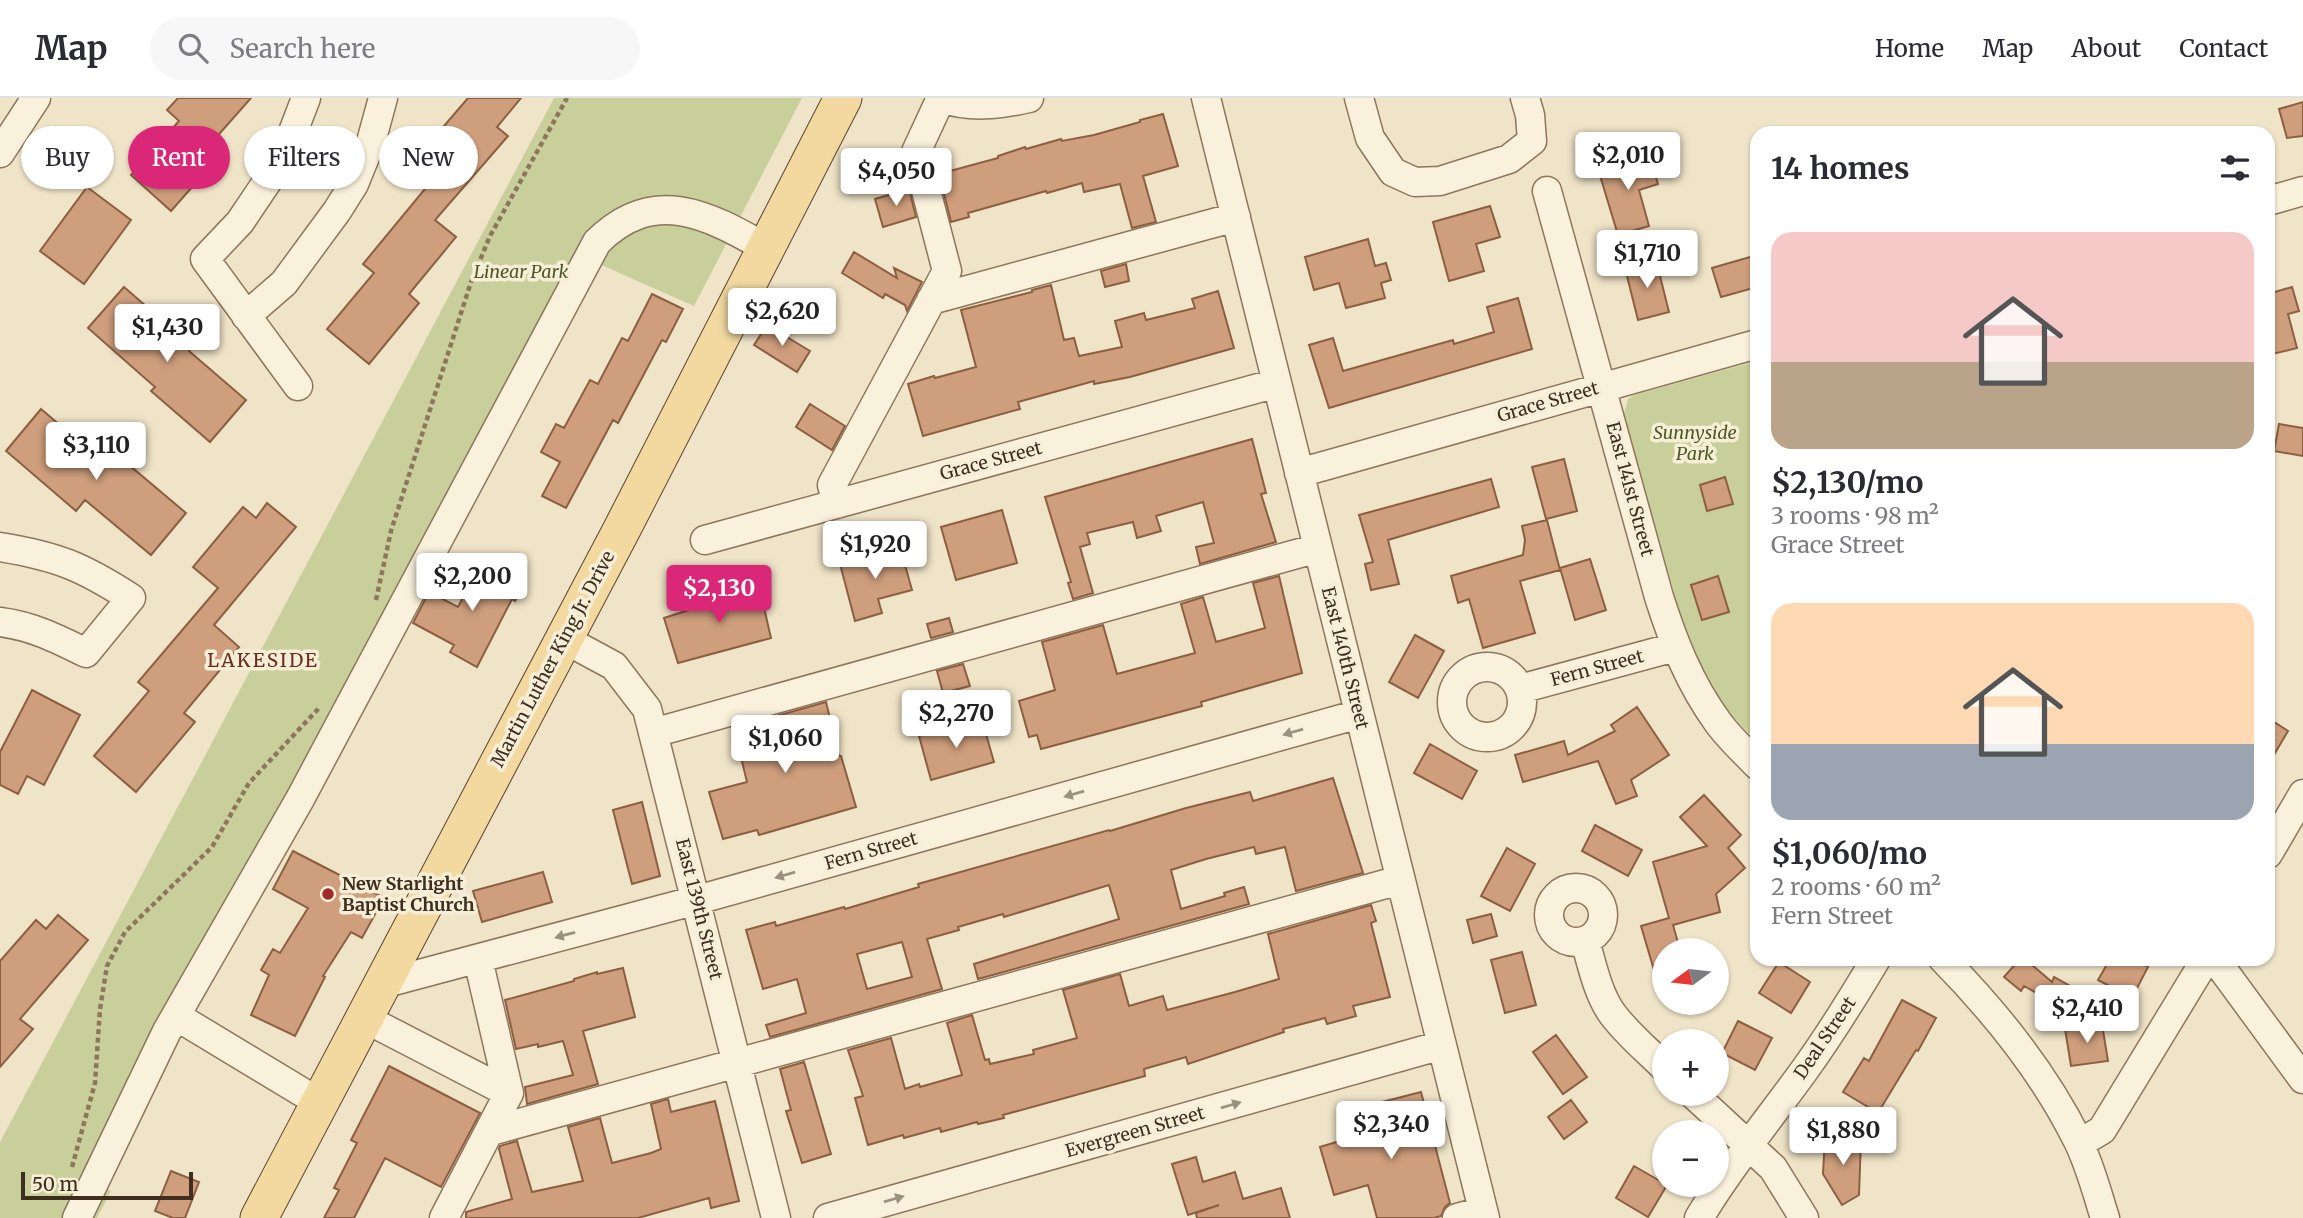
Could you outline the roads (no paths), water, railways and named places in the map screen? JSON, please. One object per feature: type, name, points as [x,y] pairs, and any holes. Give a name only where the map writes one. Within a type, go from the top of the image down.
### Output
[{"type":"main road","name":"Martin Luther King Jr. Drive","points":[[259,1218],[564,639],[843,98]]},
{"type":"street","points":[[0,153],[36,98]]},
{"type":"street","points":[[298,386],[205,259],[240,222],[283,158],[306,98]]},
{"type":"street","points":[[246,316],[284,283],[348,193],[371,142],[383,98]]},
{"type":"street","points":[[837,504],[831,485],[947,271],[916,152],[941,98],[969,105],[988,105],[1029,98]]},
{"type":"street","name":"East 140th Street","points":[[1206,98],[1442,1045],[1475,1216]]},
{"type":"street","points":[[1359,98],[1370,138],[1393,172],[1415,182],[1440,181],[1509,159],[1525,147],[1532,141],[1530,115],[1525,98]]},
{"type":"street","name":"East 141st Street","points":[[1547,191],[1675,647],[1698,693],[1718,723],[1750,757]]},
{"type":"street","points":[[2275,199],[2303,191]]},
{"type":"street","points":[[77,1218],[176,1016],[300,799],[597,242],[612,226],[630,217],[661,210],[701,215],[722,223],[766,248]]},
{"type":"street","points":[[931,300],[1236,217]]},
{"type":"street","name":"Grace Street","points":[[1299,473],[1750,346]]},
{"type":"street","name":"Grace Street","points":[[705,540],[1277,383]]},
{"type":"street","points":[[0,547],[36,552],[64,561],[93,573],[131,598],[86,653],[23,625],[0,622]]},
{"type":"street","points":[[653,733],[1318,548]]},
{"type":"street","name":"East 139th Street","points":[[564,639],[614,666],[647,709],[776,1218]]},
{"type":"street","name":"Fern Street","points":[[1520,689],[1675,647]]},
{"type":"street","name":"Fern Street","points":[[382,984],[697,900],[1359,714]]},
{"type":"street","points":[[2275,842],[2303,794]]},
{"type":"street","points":[[491,1131],[1401,880]]},
{"type":"street","points":[[1585,941],[1602,996],[1611,1011],[1652,1055]]},
{"type":"street","points":[[444,1218],[509,1093],[478,959]]},
{"type":"street","name":"Deal Street","points":[[1699,1218],[1716,1189],[1805,1069],[1871,966]]},
{"type":"street","points":[[1949,966],[2012,1037],[2053,1097],[2080,1143],[2105,1218]]},
{"type":"street","points":[[2080,1143],[2102,1130],[2202,966]]},
{"type":"street","points":[[2220,966],[2303,1079]]},
{"type":"street","points":[[176,1016],[320,1103]]},
{"type":"street","points":[[364,1018],[509,1093]]},
{"type":"street","name":"Evergreen Street","points":[[828,1218],[1442,1045]]},
{"type":"street","points":[[1706,1106],[1773,1168],[1804,1218]]},
{"type":"place","name":"New Starlight Baptist Church","points":[[328,894]]},
{"type":"district","name":"LAKESIDE","points":[[263,660]]},
{"type":"park label","name":"Linear Park","points":[[521,272]]},
{"type":"park label","name":"Sunnyside Park","points":[[1695,443]]}]
